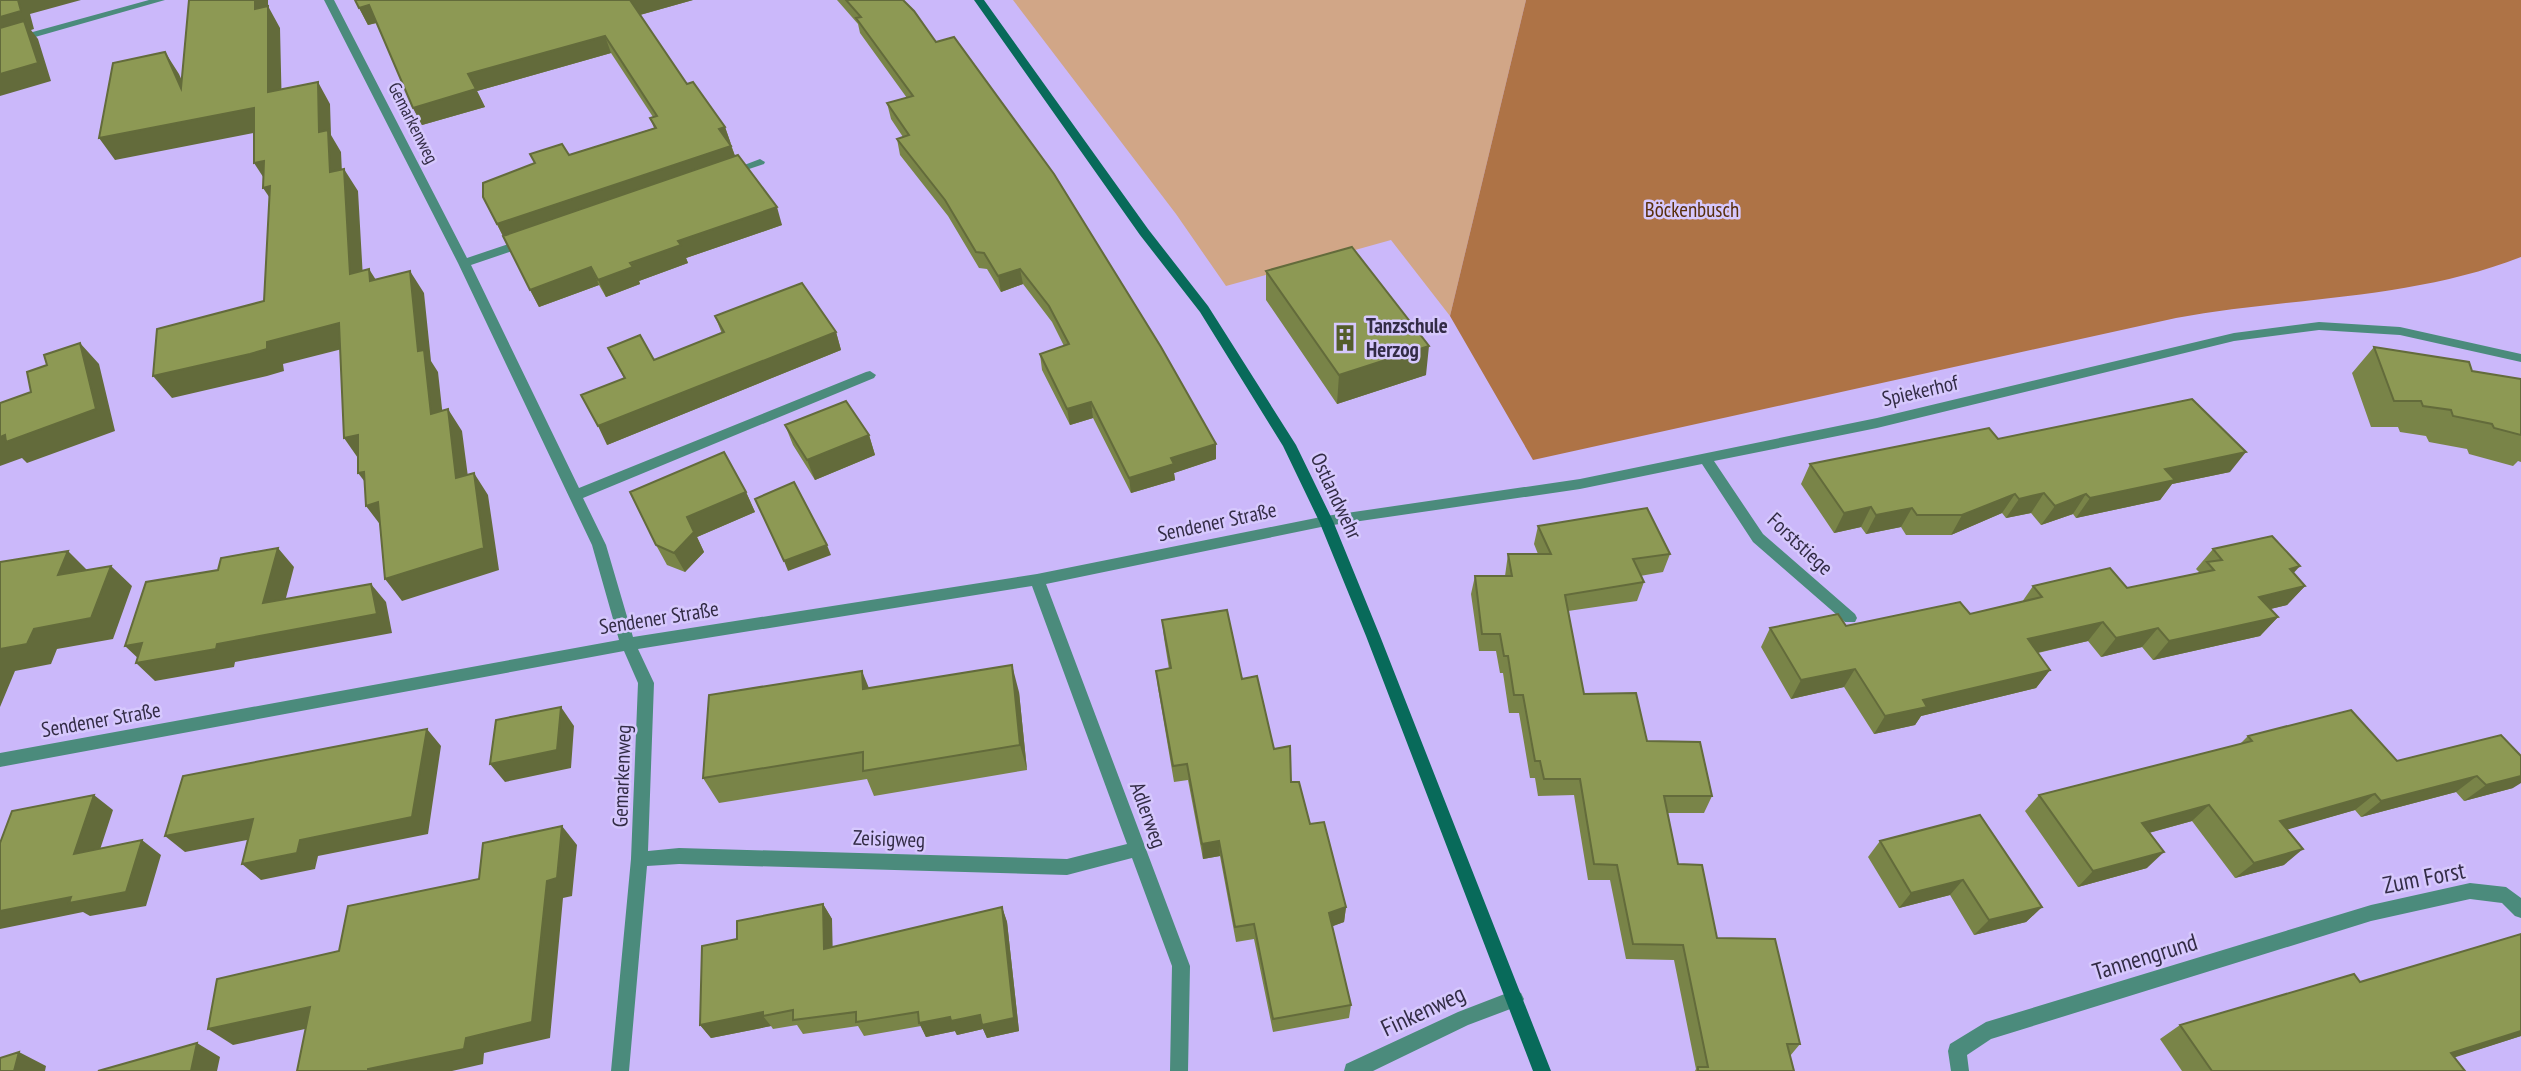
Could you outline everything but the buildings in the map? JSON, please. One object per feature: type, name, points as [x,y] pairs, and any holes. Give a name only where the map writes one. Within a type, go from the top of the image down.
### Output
[{"type":"street","points":[[0,44],[160,0]]},
{"type":"street","name":"Gemarkenweg","points":[[329,0],[464,263],[599,545],[628,644],[646,683],[639,859],[620,1071]]},
{"type":"street","name":"Ostlandwehr","points":[[979,0],[1144,232],[1203,309],[1289,445],[1326,521],[1542,1071]]},
{"type":"street","points":[[721,175],[760,162]]},
{"type":"street","points":[[464,263],[541,237]]},
{"type":"street","name":"Spiekerhof","points":[[1326,521],[1527,493],[1877,423],[2234,337],[2319,326],[2400,331],[2521,358]]},
{"type":"street","points":[[575,496],[870,375]]},
{"type":"street","name":"Forststiege","points":[[1704,458],[1758,538],[1850,618]]},
{"type":"street","name":"Sendener Straße","points":[[0,760],[628,644],[1037,580],[1326,521]]},
{"type":"street","name":"Adlerweg","points":[[1037,580],[1181,966],[1179,1071]]},
{"type":"street","name":"Zeisigweg","points":[[639,859],[679,856],[1067,867],[1136,849]]},
{"type":"street","name":"Zum Forst","points":[[2371,913],[2470,891],[2507,895],[2521,910]]},
{"type":"street","name":"Tannengrund","points":[[1960,1071],[1957,1051],[1986,1031],[2371,913]]},
{"type":"street","name":"Finkenweg","points":[[1353,1071],[1464,1018],[1515,999]]},
{"type":"shaded area","points":[[1013,0],[1526,0],[1450,316],[1391,240],[1226,286],[1176,214]]},
{"type":"green space","name":"Böckenbusch","points":[[1526,0],[2521,0],[2521,257],[2437,282],[2394,290],[2176,318],[1533,460],[1450,316]]},
{"type":"place","name":"Tanzschule Herzog","points":[[1345,338]]}]
